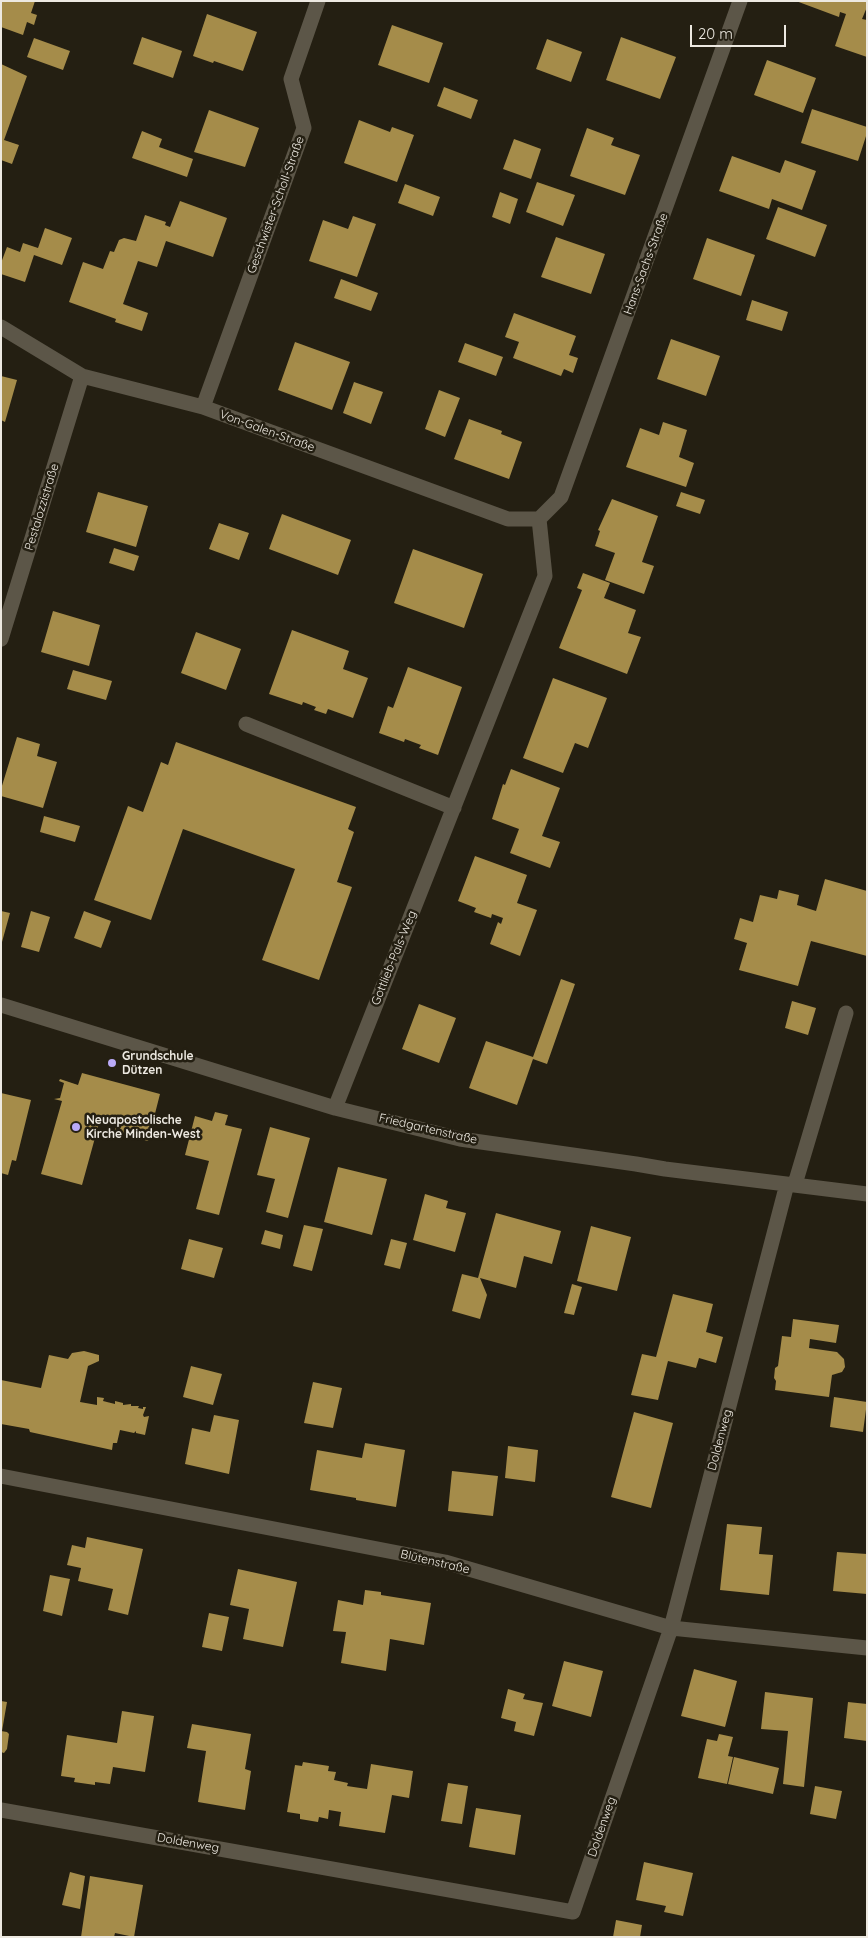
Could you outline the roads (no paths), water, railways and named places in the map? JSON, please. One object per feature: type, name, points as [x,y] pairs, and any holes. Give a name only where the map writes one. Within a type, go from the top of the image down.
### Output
[{"type":"street","name":"Geschwister-Scholl-Straße","points":[[203,407],[304,128],[291,79],[318,1]]},
{"type":"street","name":"Hans-Sachs-Straße","points":[[539,519],[561,497],[740,1]]},
{"type":"street","name":"Von-Galen-Straße","points":[[1,327],[82,376],[203,407],[508,519],[539,519]]},
{"type":"street","name":"Pestalozzistraße","points":[[1,638],[82,376]]},
{"type":"street","name":"Gottlieb-Pals-Weg","points":[[335,1108],[545,576],[539,519]]},
{"type":"street","points":[[246,724],[454,808]]},
{"type":"street","name":"Friedgartenstraße","points":[[1,1005],[335,1108],[460,1139],[665,1169],[867,1194]]},
{"type":"street","name":"Doldenweg","points":[[1,1810],[572,1912],[671,1628],[791,1184],[846,1013]]},
{"type":"street","name":"Blütenstraße","points":[[1,1476],[445,1562],[671,1628],[867,1648]]},
{"type":"place","name":"Grundschule Dützen","points":[[112,1063]]},
{"type":"place","name":"Neuapostolische Kirche Minden-West","points":[[76,1127]]}]
